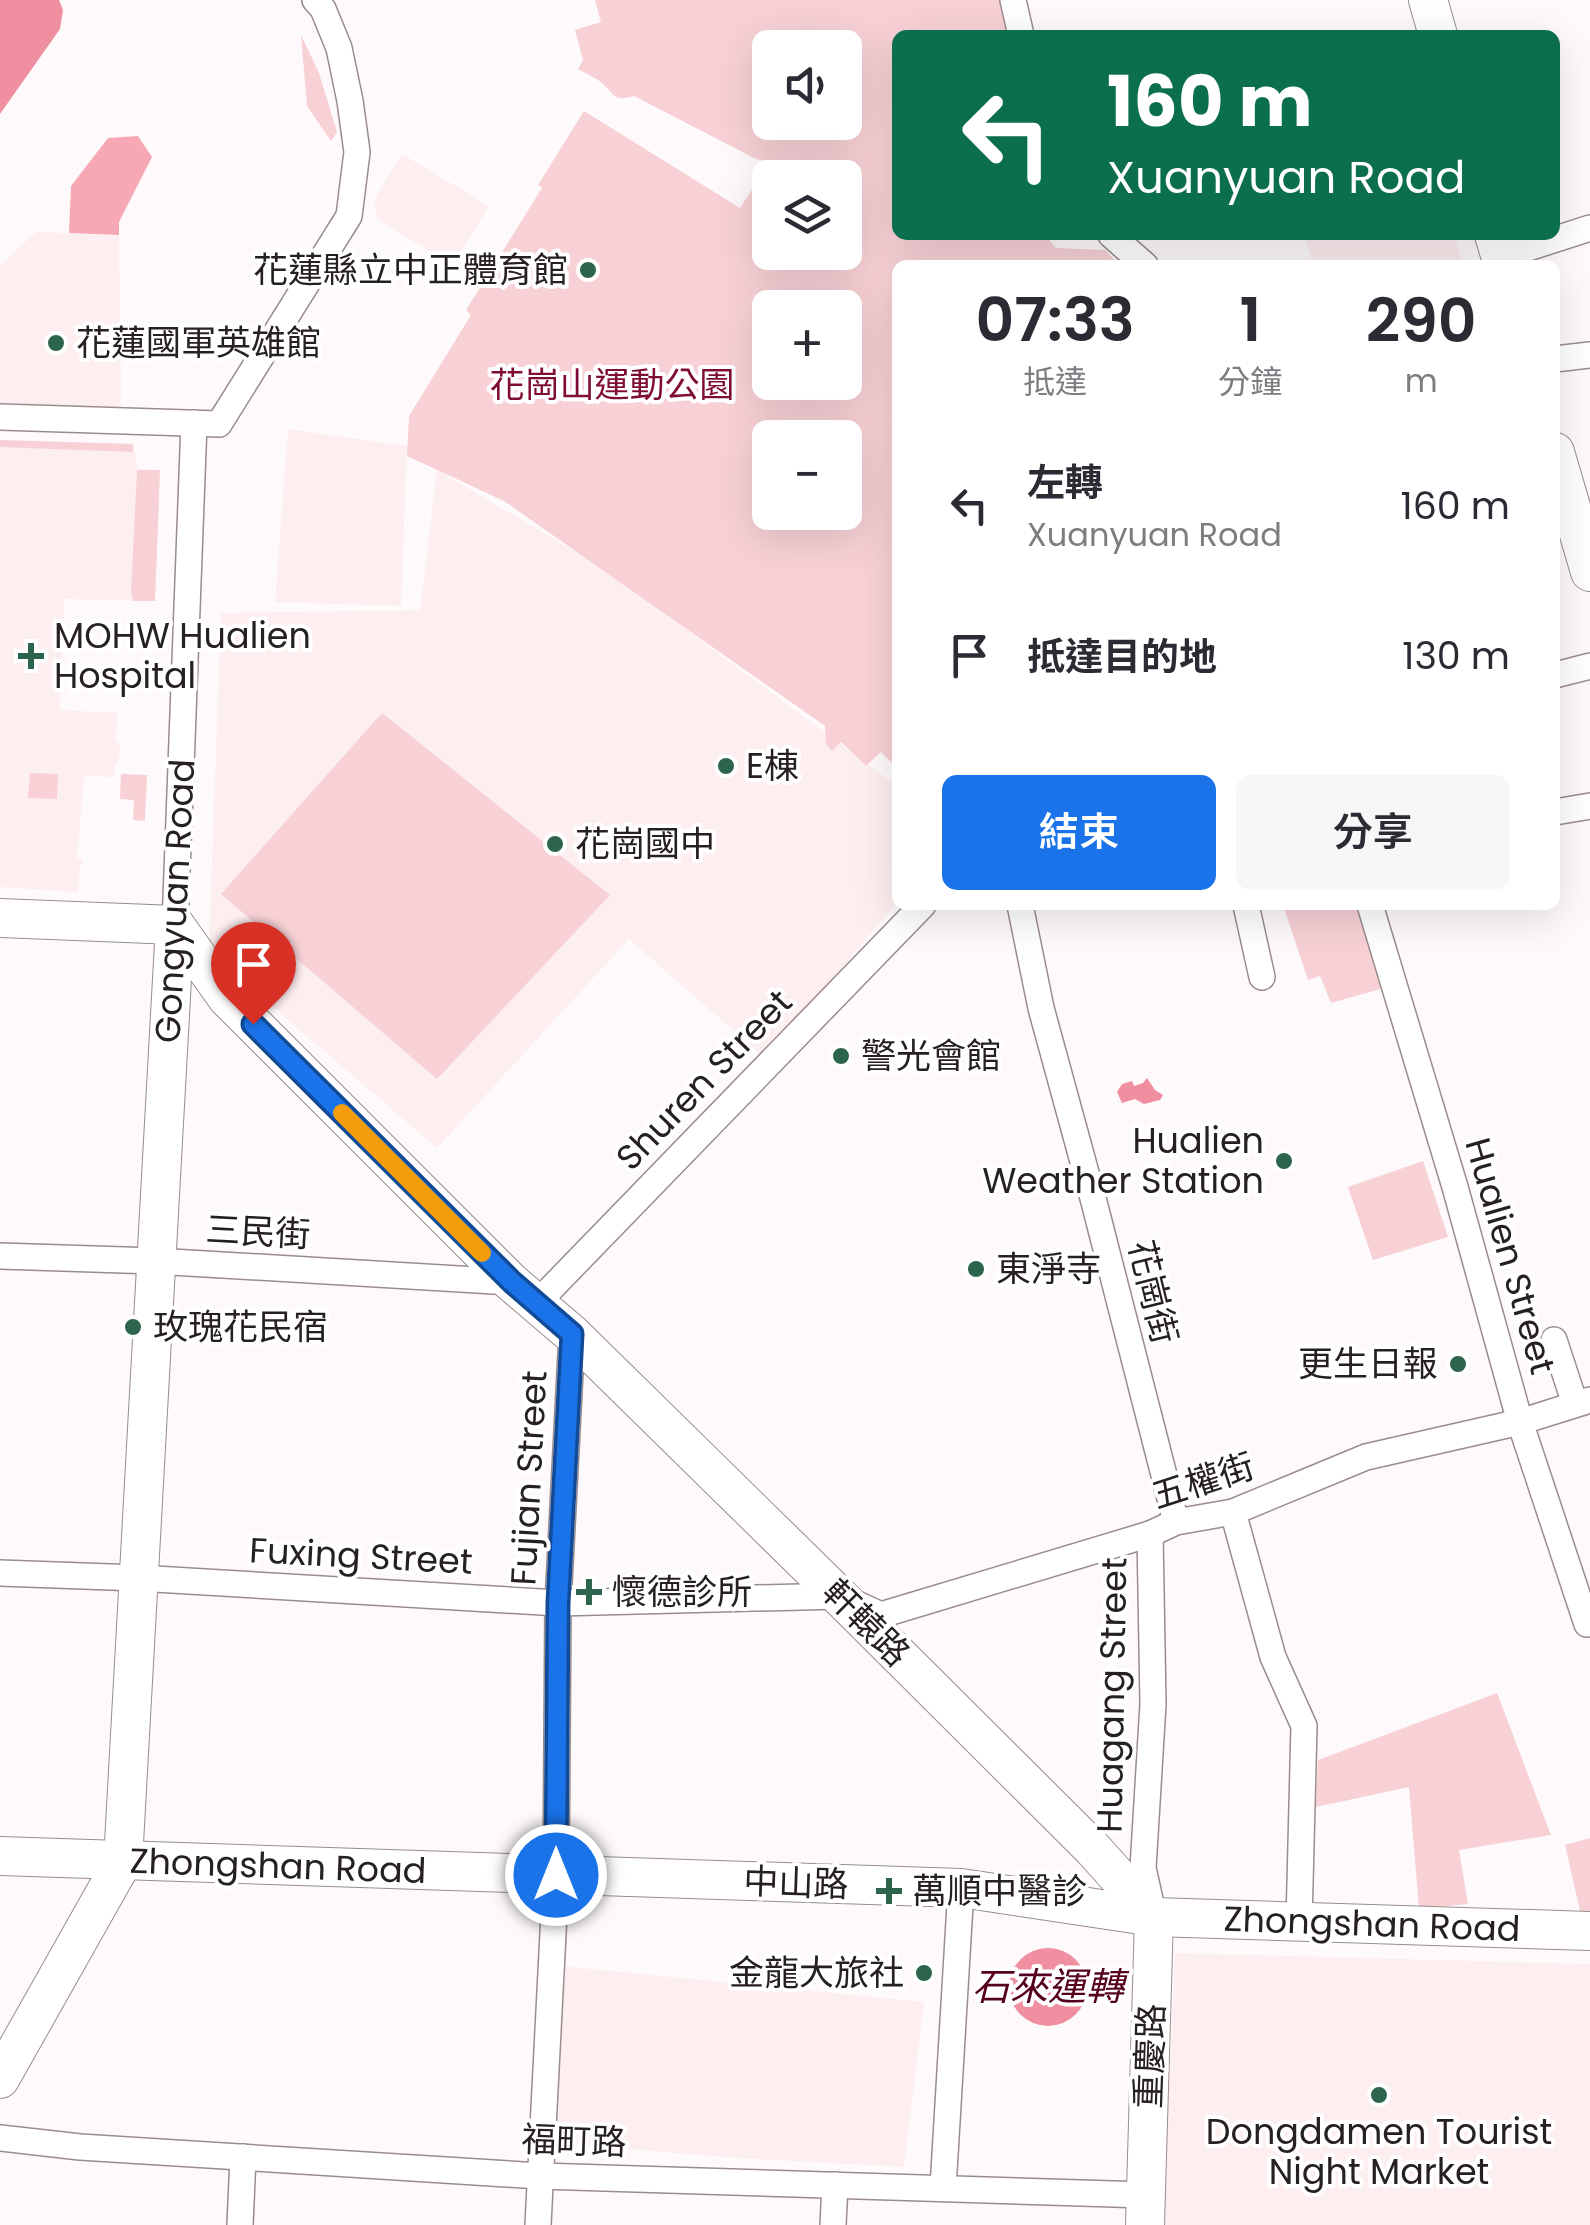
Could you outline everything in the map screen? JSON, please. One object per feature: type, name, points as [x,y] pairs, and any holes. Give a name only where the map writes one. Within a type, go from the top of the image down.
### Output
[{"type":"street","points":[[1013,0],[1019,30]]},
{"type":"street","points":[[1428,0],[1437,30]]},
{"type":"street","points":[[0,417],[219,424],[349,216],[356,152],[352,118],[339,48],[318,5]]},
{"type":"street","points":[[1560,236],[1590,228]]},
{"type":"street","points":[[1117,240],[1139,260]]},
{"type":"street","points":[[1499,252],[1544,240]]},
{"type":"street","points":[[1560,358],[1590,355]]},
{"type":"street","name":"Gongyuan Road","points":[[123,1861],[176,925],[194,423]]},
{"type":"street","points":[[1560,471],[1590,572]]},
{"type":"street","points":[[1560,674],[1590,666]]},
{"type":"street","points":[[1560,811],[1590,806]]},
{"type":"street","name":"Shuren Street","points":[[524,1293],[917,910]]},
{"type":"street","name":"花崗街","points":[[1021,910],[1040,1008],[1176,1522]]},
{"type":"street","points":[[1247,910],[1262,977]]},
{"type":"street","name":"Hualien Street","points":[[1372,910],[1453,1178],[1520,1422],[1587,1624]]},
{"type":"street","points":[[0,918],[176,925]]},
{"type":"street","name":"軒轅路","points":[[176,925],[227,998],[524,1293],[572,1334],[838,1596],[1092,1848],[1154,1917]]},
{"type":"street","name":"三民街","points":[[0,1256],[155,1261],[524,1293]]},
{"type":"street","name":"Fujian Street","points":[[538,2225],[556,1875],[558,1603],[572,1334]]},
{"type":"street","points":[[1554,1340],[1583,1402]]},
{"type":"street","name":"五權街","points":[[838,1596],[882,1615],[1150,1534],[1176,1522],[1233,1512],[1366,1458],[1520,1422],[1583,1402]]},
{"type":"street","points":[[1233,1512],[1274,1656],[1304,1726],[1299,1922]]},
{"type":"street","name":"Huagang Street","points":[[1150,1534],[1153,1704],[1143,1868],[1154,1917]]},
{"type":"street","name":"Fuxing Street","points":[[0,1572],[558,1603],[838,1596]]},
{"type":"street","name":"Zhongshan Road","points":[[0,1856],[556,1875]]},
{"type":"street","points":[[0,2079],[123,1861]]},
{"type":"street","name":"中山路","points":[[556,1875],[961,1888],[1154,1917]]},
{"type":"street","points":[[943,2188],[961,1888]]},
{"type":"street","name":"Zhongshan Road","points":[[1154,1917],[1590,1931]]},
{"type":"street","name":"重慶路","points":[[1146,2210],[1154,1917]]},
{"type":"street","name":"福町路","points":[[0,2138],[540,2176],[943,2188],[1146,2210]]},
{"type":"street","points":[[240,2225],[244,2157]]},
{"type":"street","points":[[832,2225],[835,2186]]},
{"type":"shaded area","points":[[138,136],[152,157],[119,222],[119,235],[69,233],[71,186],[108,138]]},
{"type":"shaded area","points":[[402,154],[489,206],[453,265],[378,220],[374,204],[377,195]]},
{"type":"shaded area","name":"花蓮國軍英雄館","points":[[36,232],[119,235],[121,407],[0,403],[0,265]]},
{"type":"shaded area","points":[[1306,240],[1456,240],[1462,260],[1312,260]]},
{"type":"shaded area","points":[[288,429],[407,446],[401,606],[275,602]]},
{"type":"shaded area","name":"MOHW Hualien Hospital","points":[[0,440],[133,444],[137,469],[160,470],[155,601],[64,599],[60,710],[117,713],[116,742],[120,743],[114,777],[84,776],[77,858],[83,859],[83,865],[78,892],[0,887]]},
{"type":"shaded area","name":"花崗國中","points":[[437,470],[602,567],[892,782],[892,908],[766,1059],[629,939],[437,1148],[266,1001],[209,942],[221,613],[420,610]]},
{"type":"shaded area","name":"Dongdamen Tourist Night Market","points":[[1175,1953],[1590,1964],[1590,2225],[1163,2225]]},
{"type":"shaded area","points":[[561,1966],[924,2002],[904,2167],[553,2143]]},
{"type":"green space","name":"花崗山運動公園","points":[[595,0],[1001,0],[1007,30],[892,30],[892,240],[1049,240],[1056,248],[1105,250],[1114,260],[892,260],[892,763],[881,752],[866,766],[841,742],[832,751],[826,744],[825,726],[504,501],[407,456],[409,416],[471,315],[466,310],[542,188],[538,185],[584,111],[740,208],[752,189],[752,270],[862,270],[862,160],[756,159],[634,96],[616,97],[601,82],[578,69],[583,60],[575,30],[601,22]]},
{"type":"green space","points":[[301,35],[319,73],[337,132],[331,141],[307,106]]},
{"type":"green space","points":[[0,440],[133,444],[133,452],[0,447]]},
{"type":"green space","points":[[137,470],[160,470],[155,601],[133,601],[131,591]]},
{"type":"green space","points":[[382,713],[610,895],[437,1079],[221,894]]},
{"type":"green space","points":[[30,773],[58,774],[57,799],[28,798]]},
{"type":"green space","points":[[121,774],[147,775],[145,821],[133,820],[134,800],[120,799]]},
{"type":"green space","points":[[1285,910],[1361,910],[1384,988],[1331,1003],[1320,976],[1308,980]]},
{"type":"green space","points":[[1423,1161],[1448,1237],[1373,1260],[1348,1187]]},
{"type":"green space","points":[[1497,1693],[1551,1835],[1459,1850],[1468,1904],[1419,1909],[1409,1787],[1316,1807],[1318,1760]]},
{"type":"green space","points":[[1590,1838],[1590,1912],[1580,1911],[1565,1845]]},
{"type":"water","points":[[0,0],[59,0],[63,10],[60,29],[0,114]]},
{"type":"water","points":[[1147,1078],[1163,1095],[1160,1100],[1122,1103],[1117,1092],[1122,1084],[1132,1081],[1134,1086]]},
{"type":"water","name":"石來運轉","points":[[1048,1948],[1076,1959],[1087,1987],[1076,2015],[1048,2026],[1020,2015],[1009,1987],[1020,1959]]},
{"type":"slow traffic","points":[[342,1113],[482,1253]]},
{"type":"place","name":"花蓮縣立中正體育館","points":[[588,270]]},
{"type":"place","name":"花蓮國軍英雄館","points":[[56,343]]},
{"type":"place","name":"MOHW Hualien Hospital","points":[[31,656]]},
{"type":"place","name":"E棟","points":[[726,766]]},
{"type":"place","name":"花崗國中","points":[[555,844]]},
{"type":"place","name":"警光會館","points":[[841,1056]]},
{"type":"place","name":"Hualien Weather Station","points":[[1284,1161]]},
{"type":"place","name":"東淨寺","points":[[976,1269]]},
{"type":"place","name":"玫瑰花民宿","points":[[133,1327]]},
{"type":"place","name":"更生日報","points":[[1458,1364]]},
{"type":"place","name":"懷德診所","points":[[589,1592]]},
{"type":"place","name":"萬順中醫診","points":[[889,1891]]},
{"type":"place","name":"金龍大旅社","points":[[924,1973]]},
{"type":"place","name":"Dongdamen Tourist Night Market","points":[[1379,2095]]},
{"type":"route","points":[[253,1024],[512,1282],[572,1334],[558,1603],[556,1875]]}]
